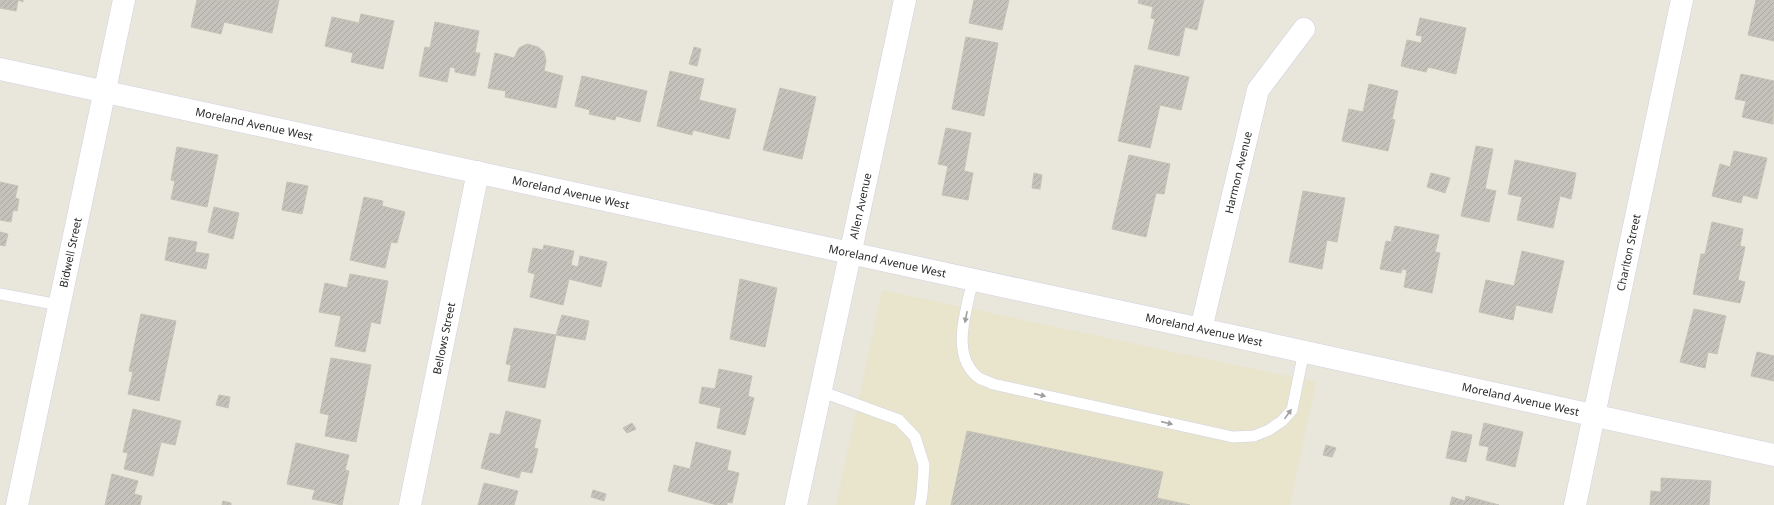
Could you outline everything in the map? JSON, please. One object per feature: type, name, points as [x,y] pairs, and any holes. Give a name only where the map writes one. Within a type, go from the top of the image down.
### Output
[{"type":"street","name":"Bidwell Street","points":[[17,505],[124,0]]},
{"type":"street","name":"Allen Avenue","points":[[796,505],[905,0]]},
{"type":"street","name":"Charlton Street","points":[[1575,505],[1682,0]]},
{"type":"street","name":"Harmon Avenue","points":[[1201,328],[1258,90],[1304,29]]},
{"type":"street","name":"Moreland Avenue West","points":[[0,69],[1201,328],[1774,455]]},
{"type":"street","name":"Bellows Street","points":[[410,505],[478,172]]},
{"type":"lane","points":[[973,279],[961,340],[964,357],[979,378],[993,384],[1233,438],[1254,436],[1269,430],[1282,421],[1292,410],[1304,351]]},
{"type":"lane","points":[[0,294],[59,305]]},
{"type":"lane","points":[[820,391],[899,420],[915,436],[924,465],[920,505]]},
{"type":"shaded area","points":[[882,290],[1316,382],[1290,505],[836,505]]},
{"type":"building","points":[[0,0],[18,0],[16,11],[0,8]]},
{"type":"building","points":[[197,0],[279,0],[272,33],[224,22],[221,34],[191,27]]},
{"type":"building","points":[[974,0],[1009,0],[1002,30],[969,23]]},
{"type":"building","points":[[1139,0],[1204,0],[1197,30],[1185,27],[1179,56],[1148,49],[1155,19],[1151,18],[1153,7],[1138,3]]},
{"type":"building","points":[[1756,0],[1774,0],[1774,41],[1748,35]]},
{"type":"building","points":[[361,14],[394,21],[383,69],[351,62],[353,53],[325,46],[332,17],[359,23]]},
{"type":"building","points":[[1420,18],[1466,28],[1456,74],[1428,67],[1426,72],[1401,66],[1407,40],[1421,43],[1422,36],[1416,35]]},
{"type":"building","points":[[435,22],[479,31],[475,53],[480,53],[475,76],[455,72],[455,68],[450,67],[447,82],[419,76],[425,47],[430,48]]},
{"type":"building","points":[[966,37],[998,43],[984,116],[952,109]]},
{"type":"building","points":[[527,44],[538,47],[544,52],[546,61],[544,71],[563,76],[556,108],[505,97],[506,91],[488,88],[495,53],[514,58],[519,48]]},
{"type":"building","points":[[694,47],[701,49],[697,66],[689,64]]},
{"type":"building","points":[[1135,65],[1189,77],[1181,110],[1160,105],[1150,148],[1118,141]]},
{"type":"building","points":[[670,71],[704,79],[699,100],[736,109],[729,139],[693,130],[692,135],[657,126]]},
{"type":"building","points":[[1741,74],[1774,81],[1773,124],[1742,117],[1746,101],[1735,99]]},
{"type":"building","points":[[582,76],[647,91],[640,122],[616,116],[615,120],[589,114],[590,110],[575,106]]},
{"type":"building","points":[[1369,84],[1398,91],[1392,119],[1395,120],[1388,151],[1342,141],[1349,109],[1363,112]]},
{"type":"building","points":[[780,88],[816,97],[802,159],[763,150]]},
{"type":"building","points":[[946,128],[971,133],[964,171],[973,173],[968,200],[942,195],[948,166],[938,164]]},
{"type":"building","points":[[1476,146],[1493,149],[1485,189],[1468,185]]},
{"type":"building","points":[[177,147],[218,155],[207,207],[171,199],[175,181],[171,180]]},
{"type":"building","points":[[1734,151],[1767,158],[1757,199],[1743,195],[1741,203],[1712,196],[1720,164],[1730,167]]},
{"type":"building","points":[[1129,155],[1170,164],[1164,194],[1156,193],[1146,237],[1112,229]]},
{"type":"building","points":[[1515,160],[1576,173],[1571,199],[1560,196],[1553,228],[1517,220],[1522,197],[1508,194]]},
{"type":"building","points":[[1034,173],[1042,175],[1040,189],[1032,188]]},
{"type":"building","points":[[1431,173],[1450,178],[1445,193],[1427,187]]},
{"type":"building","points":[[0,182],[18,186],[15,198],[19,199],[17,211],[13,210],[11,222],[0,220]]},
{"type":"building","points":[[287,182],[308,186],[302,214],[282,210]]},
{"type":"building","points":[[1468,185],[1496,191],[1489,222],[1461,216]]},
{"type":"building","points":[[1303,191],[1345,198],[1337,242],[1327,240],[1322,269],[1289,262]]},
{"type":"building","points":[[364,197],[383,201],[382,206],[405,212],[397,243],[391,242],[385,268],[350,260]]},
{"type":"building","points":[[214,207],[239,213],[233,239],[208,232]]},
{"type":"building","points":[[1712,222],[1743,229],[1740,246],[1745,247],[1738,280],[1745,282],[1740,303],[1693,294],[1701,254],[1705,254]]},
{"type":"building","points":[[1395,226],[1439,235],[1435,252],[1440,253],[1432,293],[1404,287],[1407,270],[1402,269],[1401,273],[1380,269],[1386,241],[1391,242]]},
{"type":"building","points":[[0,232],[8,234],[5,246],[0,245]]},
{"type":"building","points":[[169,237],[197,242],[195,252],[209,254],[206,269],[165,260]]},
{"type":"building","points":[[544,245],[574,251],[571,265],[578,267],[580,256],[607,262],[601,287],[569,279],[563,305],[530,297],[535,274],[528,272],[533,248],[543,250]]},
{"type":"building","points":[[1522,251],[1564,261],[1552,313],[1516,305],[1513,320],[1479,312],[1486,280],[1514,286]]},
{"type":"building","points":[[350,274],[388,281],[380,324],[371,322],[365,352],[335,346],[341,316],[319,312],[325,283],[347,288]]},
{"type":"building","points":[[740,279],[777,288],[765,347],[730,339]]},
{"type":"building","points":[[1694,309],[1726,316],[1717,354],[1708,352],[1705,368],[1680,362]]},
{"type":"building","points":[[141,314],[176,321],[159,401],[128,394],[133,372],[129,371]]},
{"type":"building","points":[[562,315],[589,321],[585,340],[556,335]]},
{"type":"building","points":[[514,328],[556,335],[545,388],[508,381],[511,365],[506,364]]},
{"type":"building","points":[[1757,352],[1774,356],[1774,381],[1751,376]]},
{"type":"building","points":[[331,358],[371,365],[356,442],[325,436],[329,415],[320,413]]},
{"type":"building","points":[[719,369],[752,376],[748,396],[754,398],[745,435],[717,428],[721,408],[699,403],[702,387],[715,389]]},
{"type":"building","points":[[219,395],[230,397],[228,408],[216,405]]},
{"type":"building","points":[[133,409],[181,421],[175,445],[161,442],[153,476],[124,469],[128,453],[123,452]]},
{"type":"building","points":[[506,411],[541,420],[534,448],[538,449],[532,473],[521,471],[519,478],[481,468],[490,433],[500,435]]},
{"type":"building","points":[[632,423],[636,429],[627,433],[623,428]]},
{"type":"building","points":[[1484,423],[1523,432],[1515,467],[1486,460],[1489,447],[1479,445]]},
{"type":"building","points":[[967,431],[1163,472],[1157,498],[1190,505],[951,505]]},
{"type":"building","points":[[1452,431],[1472,435],[1466,462],[1446,458]]},
{"type":"building","points":[[696,442],[731,451],[727,470],[739,473],[732,503],[727,502],[727,505],[717,505],[668,491],[674,465],[690,469]]},
{"type":"building","points":[[296,443],[349,455],[345,470],[349,471],[342,505],[312,499],[315,490],[287,484]]},
{"type":"building","points":[[1326,445],[1336,448],[1332,457],[1323,455]]},
{"type":"building","points":[[112,474],[138,481],[134,494],[142,496],[140,505],[105,505]]},
{"type":"building","points":[[1661,478],[1711,481],[1709,505],[1650,505],[1651,491],[1661,492]]},
{"type":"building","points":[[484,483],[518,491],[514,505],[478,505]]},
{"type":"building","points":[[593,490],[606,494],[604,501],[591,497]]},
{"type":"building","points":[[1466,496],[1499,505],[1450,505],[1452,497],[1465,501]]},
{"type":"building","points":[[223,501],[231,503],[231,505],[222,505]]}]
